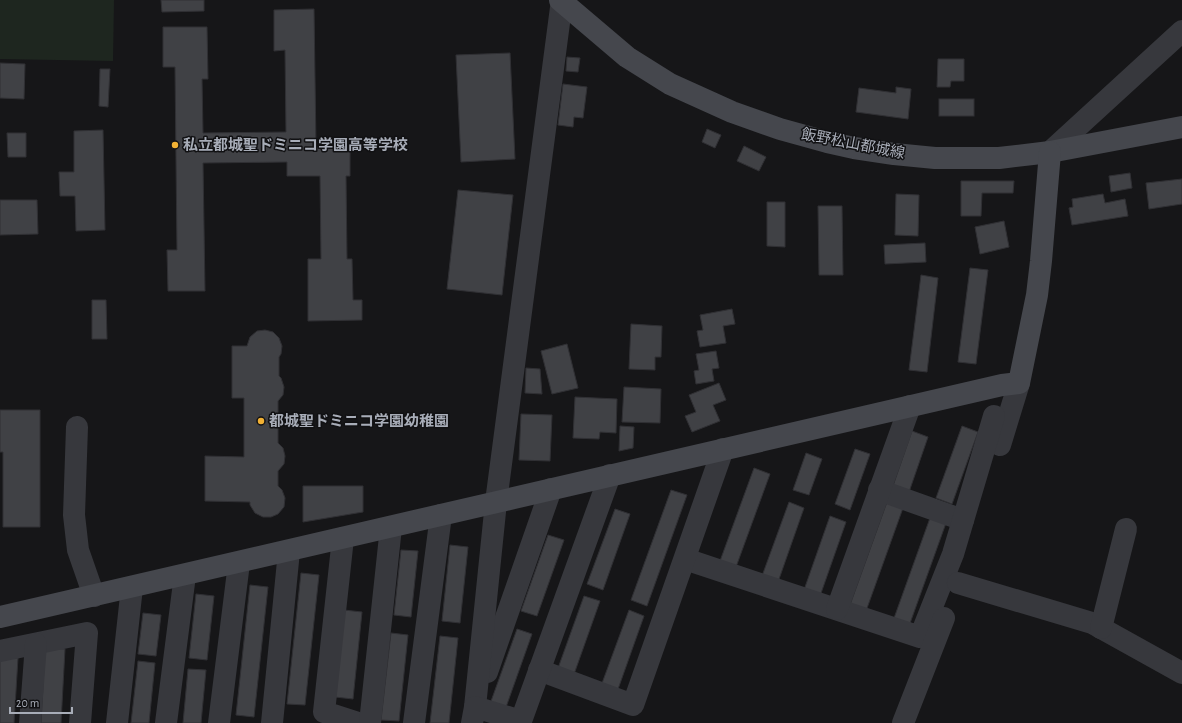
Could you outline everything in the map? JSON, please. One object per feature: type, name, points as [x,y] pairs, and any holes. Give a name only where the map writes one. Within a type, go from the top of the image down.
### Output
[{"type":"street","name":"飯野松山都城線","points":[[561,1],[627,57],[670,84],[732,112],[780,129],[854,148],[934,158],[999,158],[1050,152],[1182,127]]},
{"type":"street","points":[[473,715],[496,502],[561,1]]},
{"type":"street","points":[[902,723],[958,583],[1019,382],[1037,295],[1050,152],[1182,31]]},
{"type":"street","points":[[0,617],[239,563],[1002,384],[1019,382]]},
{"type":"street","points":[[837,609],[910,406]]},
{"type":"street","points":[[685,559],[920,637],[953,554],[994,416]]},
{"type":"street","points":[[77,427],[74,515],[78,550],[94,596]]},
{"type":"street","points":[[539,670],[633,705],[723,449]]},
{"type":"street","points":[[473,715],[521,721],[610,475]]},
{"type":"street","points":[[473,715],[551,489]]},
{"type":"street","points":[[880,490],[963,520]]},
{"type":"street","points":[[414,723],[441,515]]},
{"type":"street","points":[[370,723],[391,527]]},
{"type":"street","points":[[1101,628],[1126,529]]},
{"type":"street","points":[[343,538],[319,720],[358,723]]},
{"type":"street","points":[[272,723],[289,551]]},
{"type":"street","points":[[219,723],[239,563]]},
{"type":"street","points":[[166,723],[185,575]]},
{"type":"street","points":[[958,583],[1092,623],[1182,673]]},
{"type":"street","points":[[117,723],[132,587]]},
{"type":"street","points":[[0,651],[87,633],[80,723]]},
{"type":"street","points":[[30,723],[36,644]]},
{"type":"shaded area","points":[[0,0],[114,0],[113,61],[0,59]]},
{"type":"building","points":[[161,0],[204,0],[204,11],[162,12]]},
{"type":"building","points":[[314,9],[316,147],[350,146],[350,176],[346,176],[347,259],[352,259],[353,300],[362,300],[362,320],[308,321],[308,259],[321,259],[320,176],[287,176],[287,162],[203,163],[205,291],[168,291],[167,250],[177,250],[175,67],[163,67],[163,27],[207,27],[208,79],[202,79],[203,133],[286,132],[285,50],[274,51],[274,10]]},
{"type":"building","points":[[510,53],[515,159],[461,162],[456,55]]},
{"type":"building","points":[[567,57],[580,58],[578,72],[566,71]]},
{"type":"building","points":[[938,59],[964,59],[964,81],[951,81],[950,87],[937,87]]},
{"type":"building","points":[[0,63],[25,64],[24,99],[0,98]]},
{"type":"building","points":[[100,69],[110,69],[108,107],[99,106]]},
{"type":"building","points":[[563,84],[587,87],[583,118],[574,117],[573,127],[558,125]]},
{"type":"building","points":[[896,87],[911,89],[908,119],[856,112],[859,88],[896,93]]},
{"type":"building","points":[[939,99],[974,99],[974,116],[939,116]]},
{"type":"building","points":[[707,129],[721,135],[715,148],[702,142]]},
{"type":"building","points":[[103,130],[105,230],[76,231],[75,196],[60,196],[59,172],[74,172],[74,131]]},
{"type":"building","points":[[7,133],[26,133],[26,157],[8,157]]},
{"type":"building","points":[[744,146],[766,157],[759,171],[737,161]]},
{"type":"building","points":[[1130,173],[1132,188],[1111,192],[1109,176]]},
{"type":"building","points":[[1182,179],[1182,204],[1149,209],[1146,183]]},
{"type":"building","points":[[961,181],[1014,181],[1013,193],[982,193],[981,216],[961,216]]},
{"type":"building","points":[[458,190],[513,195],[502,295],[447,289]]},
{"type":"building","points":[[896,194],[919,195],[918,236],[895,235]]},
{"type":"building","points":[[1103,194],[1105,203],[1125,199],[1128,216],[1072,225],[1069,208],[1073,207],[1072,199]]},
{"type":"building","points":[[0,200],[37,200],[38,234],[0,235]]},
{"type":"building","points":[[767,202],[785,202],[785,247],[767,246]]},
{"type":"building","points":[[818,206],[842,206],[843,275],[819,275]]},
{"type":"building","points":[[1004,221],[1009,247],[980,254],[975,227]]},
{"type":"building","points":[[925,243],[926,262],[885,264],[884,245]]},
{"type":"building","points":[[970,268],[988,270],[976,364],[958,362]]},
{"type":"building","points":[[921,275],[938,278],[927,372],[909,370]]},
{"type":"building","points":[[92,300],[106,300],[107,339],[92,339]]},
{"type":"building","points":[[732,309],[735,324],[723,326],[726,343],[700,347],[697,331],[703,330],[700,315]]},
{"type":"building","points":[[631,324],[662,326],[661,357],[655,357],[655,370],[629,369]]},
{"type":"building","points":[[265,330],[273,332],[279,338],[282,346],[279,357],[279,376],[284,387],[283,395],[278,401],[278,443],[283,448],[285,456],[284,464],[278,471],[278,486],[282,490],[285,498],[284,507],[278,514],[271,517],[263,517],[255,513],[250,505],[250,502],[205,501],[205,456],[244,457],[244,398],[232,398],[232,346],[247,346],[250,337],[257,331]]},
{"type":"building","points":[[567,344],[578,388],[552,394],[541,351]]},
{"type":"building","points":[[716,351],[719,368],[712,369],[714,381],[696,384],[694,371],[699,370],[696,354]]},
{"type":"building","points":[[526,368],[540,369],[542,394],[525,393]]},
{"type":"building","points":[[719,383],[726,400],[713,405],[720,421],[692,432],[685,416],[696,412],[689,395]]},
{"type":"building","points":[[624,387],[661,389],[660,423],[622,422]]},
{"type":"building","points":[[575,397],[617,399],[616,433],[600,432],[599,439],[573,438]]},
{"type":"building","points":[[0,410],[40,410],[40,527],[3,527],[3,452],[0,452]]},
{"type":"building","points":[[521,414],[552,415],[550,461],[519,460]]},
{"type":"building","points":[[620,426],[634,427],[633,448],[619,451]]},
{"type":"building","points":[[962,426],[978,432],[952,504],[936,498]]},
{"type":"building","points":[[912,431],[928,437],[909,492],[893,486]]},
{"type":"building","points":[[855,449],[870,454],[850,510],[835,504]]},
{"type":"building","points":[[806,453],[822,459],[809,495],[793,490]]},
{"type":"building","points":[[754,468],[770,474],[736,567],[720,561]]},
{"type":"building","points":[[303,486],[363,486],[363,512],[303,522]]},
{"type":"building","points":[[671,490],[687,495],[647,606],[631,600]]},
{"type":"building","points":[[789,502],[804,508],[778,582],[762,576]]},
{"type":"building","points":[[887,502],[903,508],[866,611],[850,605]]},
{"type":"building","points":[[615,509],[630,514],[603,590],[587,584]]},
{"type":"building","points":[[830,516],[846,522],[820,596],[804,590]]},
{"type":"building","points":[[930,518],[946,523],[909,626],[893,621]]},
{"type":"building","points":[[548,535],[564,540],[537,616],[521,611]]},
{"type":"building","points":[[450,545],[468,547],[460,623],[442,621]]},
{"type":"building","points":[[401,550],[418,551],[411,617],[394,615]]},
{"type":"building","points":[[301,573],[319,575],[305,705],[287,704]]},
{"type":"building","points":[[250,585],[268,587],[254,717],[236,715]]},
{"type":"building","points":[[196,594],[214,596],[207,660],[189,658]]},
{"type":"building","points":[[584,596],[600,601],[573,677],[557,671]]},
{"type":"building","points":[[344,610],[362,612],[353,699],[335,697]]},
{"type":"building","points":[[629,610],[644,616],[617,692],[601,686]]},
{"type":"building","points":[[143,613],[161,615],[156,656],[138,654]]},
{"type":"building","points":[[517,629],[532,634],[505,710],[490,704]]},
{"type":"building","points":[[391,633],[408,635],[399,721],[381,720]]},
{"type":"building","points":[[440,636],[458,638],[449,723],[430,723]]},
{"type":"building","points":[[45,648],[65,649],[61,723],[41,723]]},
{"type":"building","points":[[0,657],[18,658],[14,723],[0,723]]},
{"type":"building","points":[[138,661],[155,663],[149,723],[131,723]]},
{"type":"building","points":[[188,669],[206,670],[201,723],[183,723]]},
{"type":"place","name":"私立都城聖ドミニコ学園高等学校","points":[[175,145]]},
{"type":"place","name":"都城聖ドミニコ学園幼稚園","points":[[261,421]]}]
